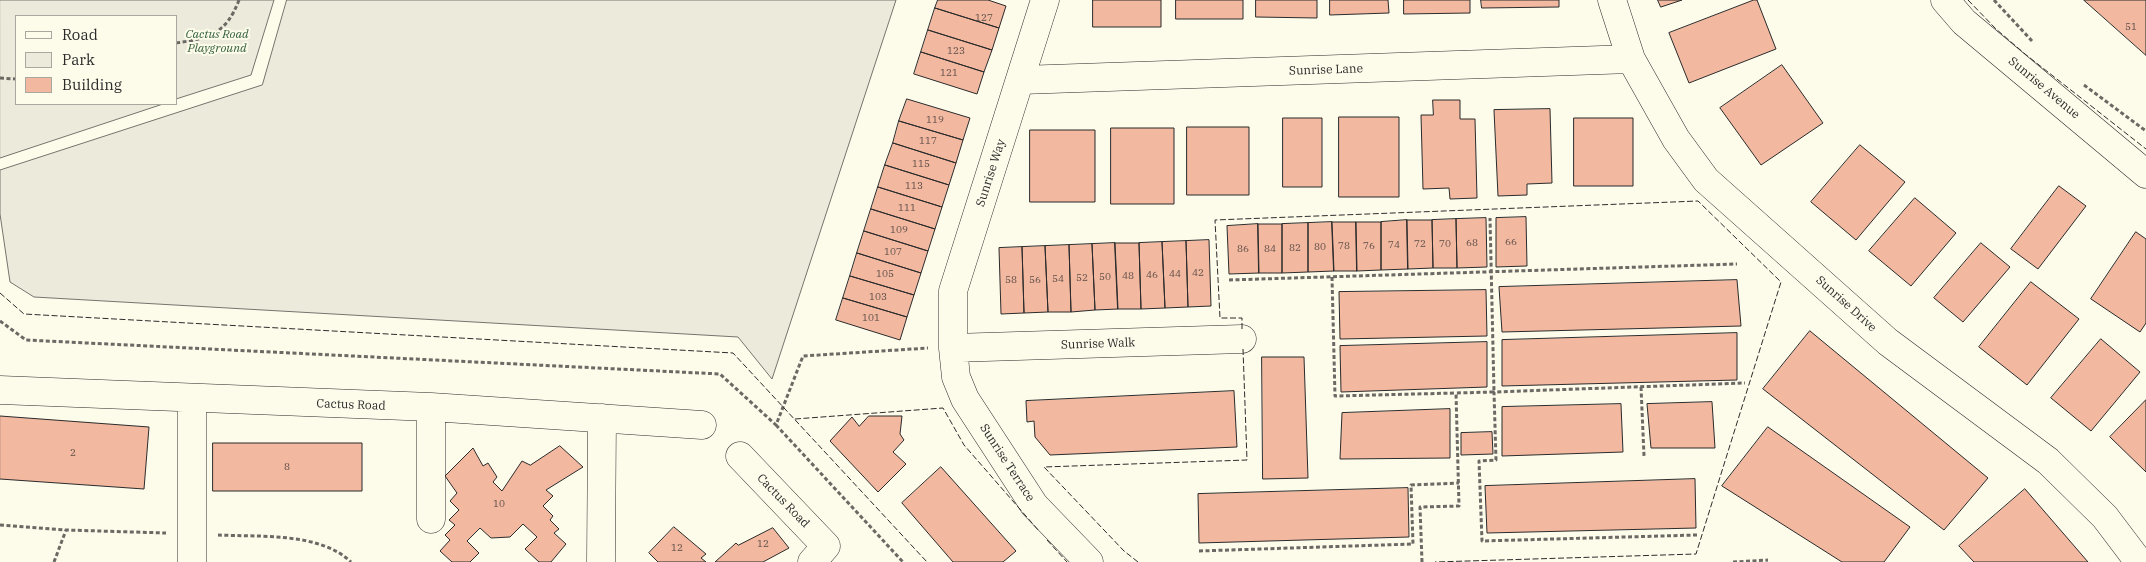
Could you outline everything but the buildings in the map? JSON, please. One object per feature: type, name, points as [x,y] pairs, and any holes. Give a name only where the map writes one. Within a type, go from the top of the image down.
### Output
[{"type":"street","name":"Sunrise Way","points":[[953,348],[953,291],[1021,80],[1044,0]]},
{"type":"street","name":"Sunrise Drive","points":[[1612,0],[1631,59],[1676,139],[1706,180],[1888,342],[2048,462],[2105,517],[2139,562]]},
{"type":"street","name":"Sunrise Avenue","points":[[1945,0],[1964,22],[2146,174]]},
{"type":"street","name":"Sunrise Lane","points":[[1021,80],[1631,59]]},
{"type":"street","name":"Sunrise Walk","points":[[953,348],[1242,339]]},
{"type":"street","name":"Sunrise Terrace","points":[[953,348],[956,377],[964,398],[1034,505],[1089,562]]},
{"type":"street","name":"Cactus Road","points":[[0,390],[431,407],[702,425]]},
{"type":"street","points":[[192,399],[192,562]]},
{"type":"street","points":[[431,407],[431,519]]},
{"type":"street","points":[[600,562],[602,418]]},
{"type":"street","name":"Cactus Road","points":[[740,456],[819,554]]},
{"type":"path","points":[[178,43],[206,38],[220,31],[232,16],[239,0]]},
{"type":"path","points":[[1994,0],[2033,43]]},
{"type":"path","points":[[0,78],[15,80]]},
{"type":"path","points":[[2083,84],[2146,131]]},
{"type":"path","points":[[1490,218],[1496,460],[1478,461],[1482,541],[1697,535]]},
{"type":"path","points":[[1229,280],[1737,264]]},
{"type":"path","points":[[1332,277],[1335,396],[1745,383]]},
{"type":"path","points":[[0,321],[26,340],[720,374],[776,425],[903,562]]},
{"type":"path","points":[[776,425],[803,356],[953,348]]},
{"type":"path","points":[[1641,387],[1644,456]]},
{"type":"path","points":[[1422,562],[1420,507],[1459,506],[1456,393]]},
{"type":"path","points":[[1199,551],[1413,544],[1411,485],[1458,484]]},
{"type":"path","points":[[54,562],[66,530]]},
{"type":"path","points":[[1733,562],[1768,560]]},
{"type":"green space","name":"Cactus Road Playground","points":[[0,0],[274,0],[251,75],[178,98],[178,15],[15,15],[15,105],[160,105],[0,158]]},
{"type":"green space","points":[[287,0],[896,0],[772,379],[738,337],[34,297],[10,282],[0,214],[0,170],[262,85]]},
{"type":"fence","points":[[1968,0],[1996,29],[2025,54],[2146,149]]},
{"type":"fence","points":[[1242,329],[1242,318],[1220,318],[1215,220],[1698,201],[1781,282],[1696,554],[1435,562]]},
{"type":"fence","points":[[0,293],[24,314],[733,353],[927,562]]},
{"type":"fence","points":[[1138,562],[1124,551],[1044,467],[1247,460],[1243,349]]},
{"type":"fence","points":[[795,419],[943,408],[964,445],[1039,531]]},
{"type":"fence","points":[[1047,540],[1067,562]]}]
